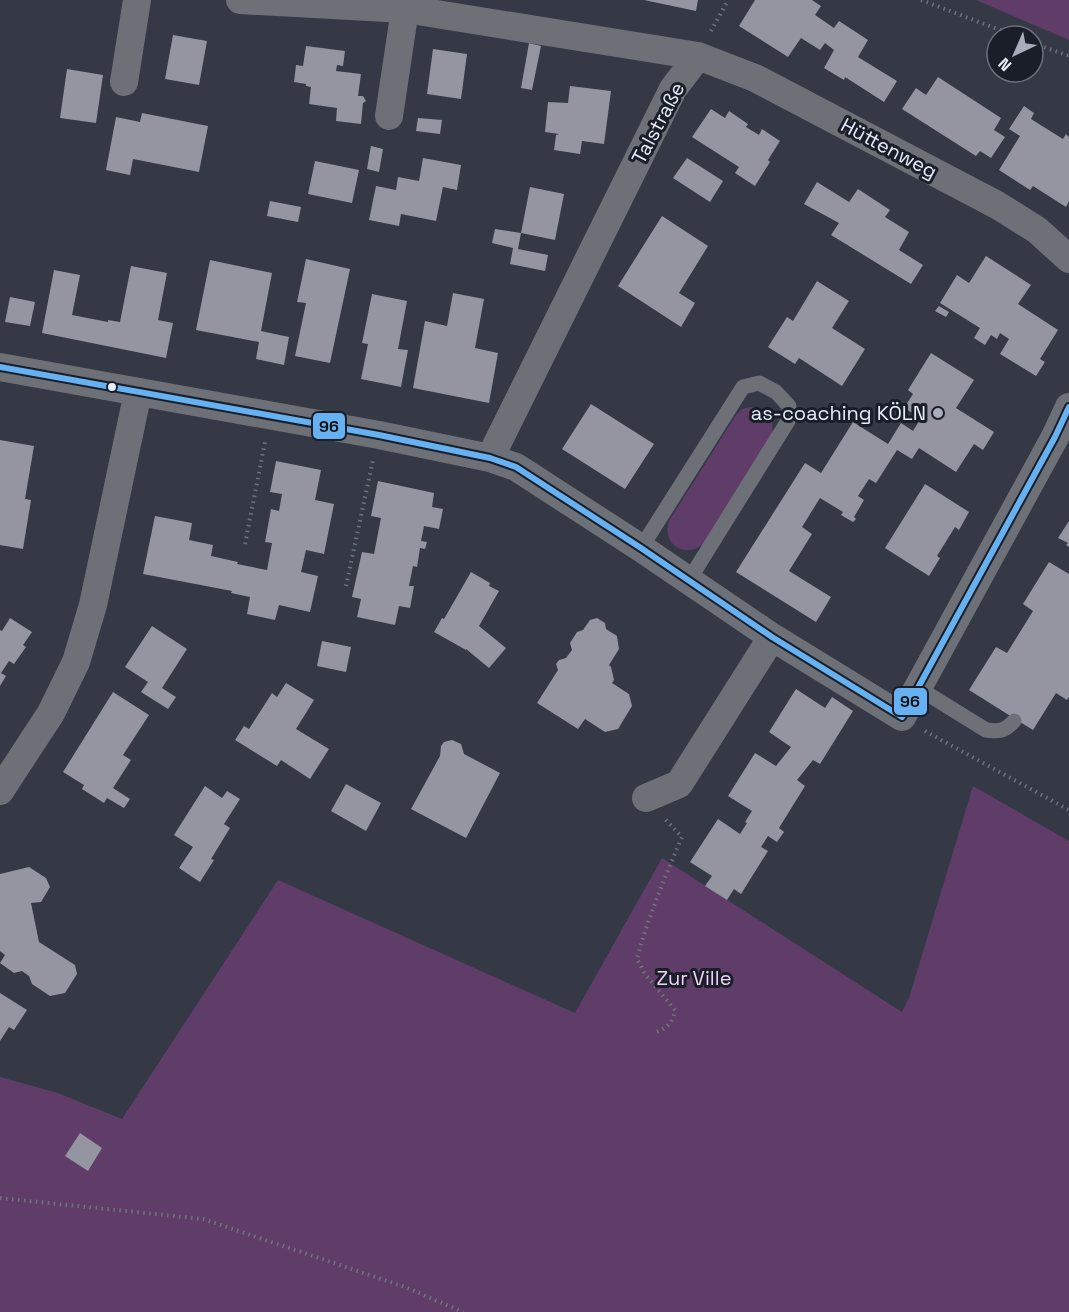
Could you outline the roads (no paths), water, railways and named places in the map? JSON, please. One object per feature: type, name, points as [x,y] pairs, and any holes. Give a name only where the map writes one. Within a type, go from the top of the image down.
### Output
[{"type":"street","points":[[124,82],[137,0]]},
{"type":"street","name":"Talstraße","points":[[240,0],[405,9],[698,56],[673,89],[490,458]]},
{"type":"street","points":[[389,116],[405,9]]},
{"type":"street","name":"Hüttenweg","points":[[698,56],[754,78],[997,205],[1037,230],[1069,259]]},
{"type":"street","points":[[0,367],[379,435],[490,458],[516,467],[772,637],[902,717],[1055,437],[1069,407]]},
{"type":"street","points":[[0,791],[51,713],[76,662],[93,605],[138,392]]},
{"type":"street","points":[[646,798],[679,784],[772,637]]},
{"type":"lane","points":[[641,548],[743,387],[759,383],[776,392],[789,406],[788,421],[689,580]]},
{"type":"lane","points":[[918,688],[986,730],[997,732],[1006,730],[1014,721]]},
{"type":"place","name":"as-coaching KÖLN","points":[[938,413]]},
{"type":"park label","name":"Zur Ville","points":[[694,978]]}]
